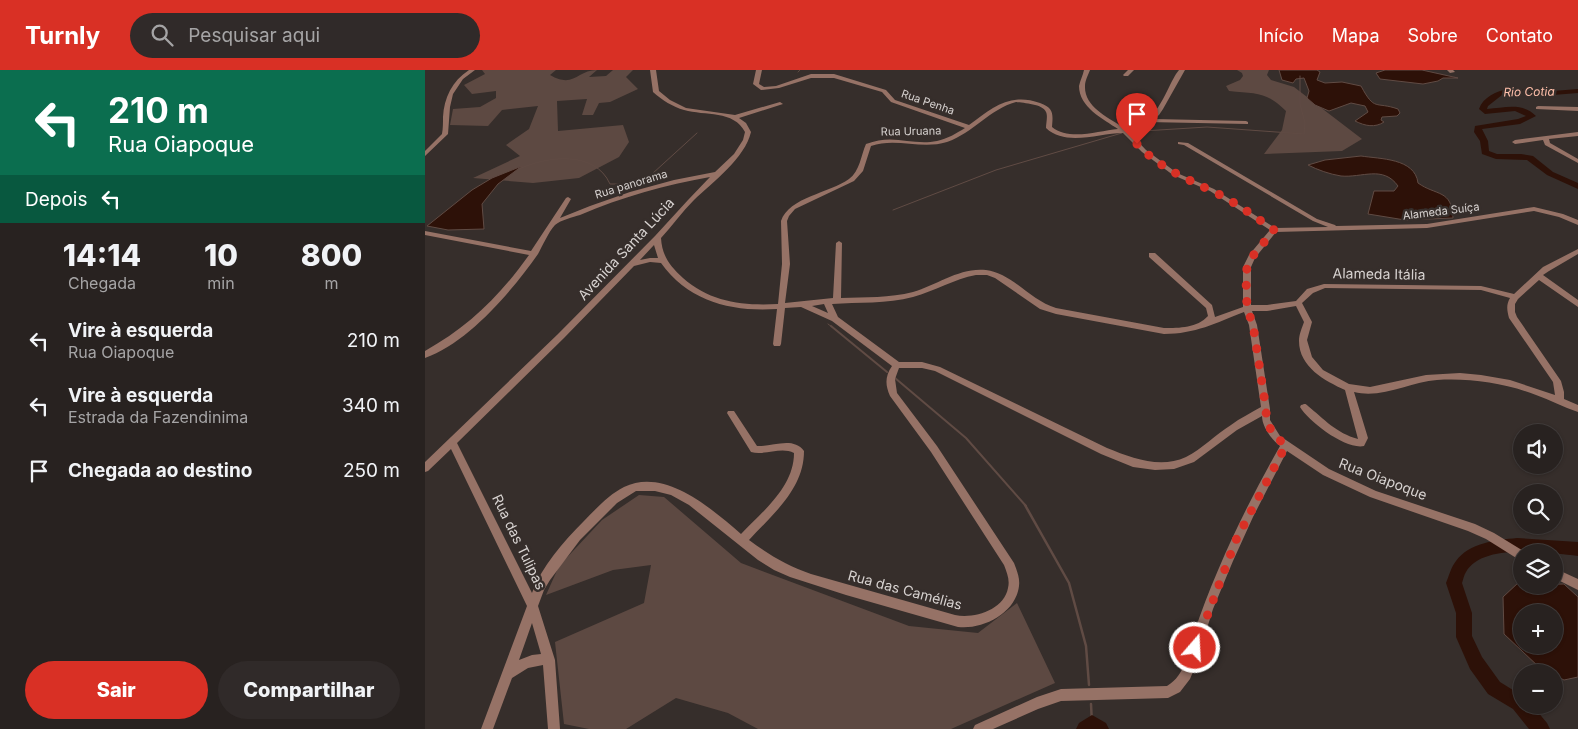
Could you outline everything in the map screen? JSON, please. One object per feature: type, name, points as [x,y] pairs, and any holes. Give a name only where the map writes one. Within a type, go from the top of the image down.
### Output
[{"type":"street","points":[[425,154],[445,134],[448,106],[457,81],[472,70]]},
{"type":"street","points":[[653,70],[657,92],[663,98],[693,111],[735,117],[780,104]]},
{"type":"street","name":"Rua Penha","points":[[759,70],[755,84],[763,89],[777,87],[811,76],[834,76],[884,91],[893,101],[969,127]]},
{"type":"street","points":[[1087,70],[1082,85],[1087,103],[1094,110],[1124,131],[1144,151],[1175,174],[1211,190],[1274,230]]},
{"type":"street","points":[[1125,75],[1131,70]]},
{"type":"street","points":[[1124,131],[1158,113],[1169,88],[1182,70]]},
{"type":"street","name":"Rua Uruana","points":[[777,344],[783,306],[786,264],[784,221],[786,215],[793,208],[852,180],[861,171],[865,150],[875,142],[897,140],[940,143],[952,138],[998,106],[1020,100],[1046,107],[1050,114],[1049,128],[1057,134],[1073,136],[1124,131]]},
{"type":"street","points":[[1538,108],[1578,109]]},
{"type":"street","name":"Avenida Santa Lúcia","points":[[425,468],[632,264],[689,201],[737,155],[747,137],[747,127],[735,117]]},
{"type":"street","points":[[1147,120],[1246,123]]},
{"type":"street","points":[[1515,142],[1546,139],[1550,136],[1578,134]]},
{"type":"street","points":[[1546,139],[1547,144],[1578,160]]},
{"type":"street","points":[[1180,143],[1186,144],[1315,220],[1338,228]]},
{"type":"street","name":"Rua panorama","points":[[553,224],[580,211],[650,187],[717,174]]},
{"type":"street","points":[[425,355],[460,332],[511,285],[534,254],[567,199]]},
{"type":"street","name":"Alameda Suíça","points":[[1274,230],[1427,226],[1534,209],[1561,214],[1578,223]]},
{"type":"street","name":"Rua Oiapoque","points":[[1274,230],[1252,257],[1247,267],[1247,308],[1253,325],[1266,420],[1270,430],[1286,445],[1325,472],[1373,494],[1471,527],[1490,536],[1513,551]]},
{"type":"street","points":[[425,233],[534,254]]},
{"type":"street","points":[[657,238],[658,253],[663,261]]},
{"type":"street","points":[[837,301],[839,242]]},
{"type":"street","points":[[1559,401],[1560,392],[1557,381],[1513,318],[1511,304],[1515,297],[1556,262],[1578,251]]},
{"type":"street","points":[[1152,255],[1209,307],[1212,316],[1205,324]]},
{"type":"street","points":[[632,264],[650,260],[663,261]]},
{"type":"street","name":"Alameda Itália","points":[[663,261],[679,280],[709,299],[739,307],[783,306],[913,295],[968,274],[980,272],[998,276],[1043,307],[1065,314],[1163,331],[1181,331],[1247,308],[1267,308],[1299,303],[1310,291],[1324,286],[1481,288],[1515,297]]},
{"type":"street","points":[[1539,276],[1578,304]]},
{"type":"street","points":[[827,302],[835,319]]},
{"type":"street","points":[[1299,303],[1308,322],[1303,337],[1303,345],[1312,364],[1325,376],[1349,388],[1386,389],[1422,378],[1467,377],[1499,380],[1537,392],[1578,409]]},
{"type":"street","points":[[801,304],[835,319],[897,365],[922,365],[937,369],[1104,451],[1133,463],[1155,466],[1174,465],[1191,459],[1234,428],[1266,409]]},
{"type":"street","name":"Rua das Camélias","points":[[487,729],[544,581],[566,547],[611,503],[628,490],[636,487],[660,486],[671,489],[698,506],[758,555],[806,578],[941,618],[964,622],[983,618],[1000,610],[1013,593],[1014,578],[1009,564],[934,448],[893,394],[890,377],[892,370],[897,365]]},
{"type":"street","points":[[1304,407],[1310,415],[1324,426],[1355,442],[1361,443],[1363,438],[1349,388]]},
{"type":"street","points":[[731,413],[754,449],[792,447],[799,451],[801,458],[795,478],[742,540]]},
{"type":"street","name":"Rua das Tulipas","points":[[452,442],[533,606],[549,660],[554,729]]},
{"type":"street","points":[[979,729],[1049,698],[1074,694],[1168,692],[1181,684],[1185,678],[1200,633],[1236,540],[1286,445]]},
{"type":"street","points":[[1563,578],[1578,585]]},
{"type":"street","points":[[507,676],[527,662],[539,659],[549,660]]},
{"type":"shaded area","points":[[482,70],[556,70],[550,75],[558,79],[570,80],[590,71],[597,70],[589,77],[606,76],[613,70],[633,70],[626,77],[638,89],[610,102],[599,103],[593,115],[582,115],[587,99],[557,101],[558,131],[623,125],[629,142],[619,157],[579,178],[533,183],[473,178],[520,156],[506,145],[529,129],[538,106],[502,110],[488,126],[450,125],[453,109],[480,107],[496,98],[496,91],[472,94],[464,85],[485,74]]},
{"type":"shaded area","points":[[1237,70],[1269,70],[1267,75],[1271,80],[1294,87],[1362,139],[1342,151],[1264,154],[1282,130],[1286,111],[1266,97],[1254,93],[1229,91],[1226,86],[1240,80],[1243,76]]},
{"type":"shaded area","points":[[1279,70],[1317,70],[1320,72],[1317,80],[1325,83],[1342,82],[1361,86],[1373,103],[1398,109],[1400,113],[1397,116],[1382,117],[1381,120],[1384,122],[1377,125],[1362,124],[1355,121],[1368,112],[1365,106],[1351,103],[1329,111],[1315,105],[1307,98],[1309,91],[1304,78],[1296,79],[1293,83],[1282,80]]},
{"type":"shaded area","points":[[1385,70],[1422,70],[1458,78],[1443,78],[1423,84],[1380,79],[1376,73]]},
{"type":"shaded area","points":[[1361,156],[1387,159],[1404,164],[1411,169],[1418,183],[1442,194],[1450,202],[1453,218],[1405,220],[1368,214],[1374,191],[1394,191],[1398,186],[1392,180],[1379,174],[1341,176],[1324,172],[1308,165],[1325,160]]},
{"type":"shaded area","points":[[522,166],[498,184],[482,204],[484,229],[448,230],[427,226],[472,190],[492,178]]},
{"type":"shaded area","points":[[639,495],[664,497],[741,563],[909,626],[978,633],[1017,603],[1055,683],[951,729],[758,729],[728,713],[676,698],[626,729],[589,729],[564,724],[555,642],[644,603],[651,565],[613,570],[546,595],[559,566],[602,520]]},
{"type":"shaded area","points":[[1564,584],[1578,597],[1578,677],[1564,680],[1563,664],[1536,664],[1525,654],[1563,654],[1563,604],[1513,604],[1513,642],[1504,634],[1503,597],[1513,588],[1513,594],[1563,594]]},
{"type":"waterway","points":[[1127,132],[1207,127],[1304,134],[1305,123],[1300,104],[1300,76]]},
{"type":"waterway","name":"Rio Cotia","points":[[1578,91],[1553,93],[1508,91],[1499,93],[1484,105],[1483,109],[1485,112],[1515,109],[1527,112],[1532,116],[1520,121],[1478,128],[1478,132],[1484,141],[1485,152],[1496,157],[1521,156],[1529,158],[1550,173],[1578,186]]},
{"type":"waterway","points":[[519,169],[543,161],[569,159],[593,165],[603,173],[610,184],[635,184],[652,174],[697,133]]},
{"type":"waterway","points":[[893,210],[996,170],[1122,133]]},
{"type":"waterway","points":[[828,324],[832,327]]},
{"type":"waterway","points":[[831,326],[887,372]]},
{"type":"waterway","points":[[895,378],[966,438],[1026,506]]},
{"type":"waterway","points":[[1025,505],[1069,583],[1086,646],[1089,685]]},
{"type":"waterway","name":"Rio Cotia","points":[[1541,729],[1519,703],[1494,688],[1476,663],[1464,637],[1464,613],[1454,583],[1462,565],[1473,556],[1486,550],[1501,546],[1517,545],[1578,549]]},
{"type":"waterway","points":[[1091,704],[1092,724]]},
{"type":"waterway","name":"Rio Cotia","points":[[1085,729],[1092,724],[1100,729]]},
{"type":"route","points":[[1137,144],[1157,162],[1175,174],[1211,190],[1274,230],[1252,257],[1247,267],[1247,308],[1253,325],[1266,420],[1270,430],[1286,445],[1236,540],[1195,648]]}]
